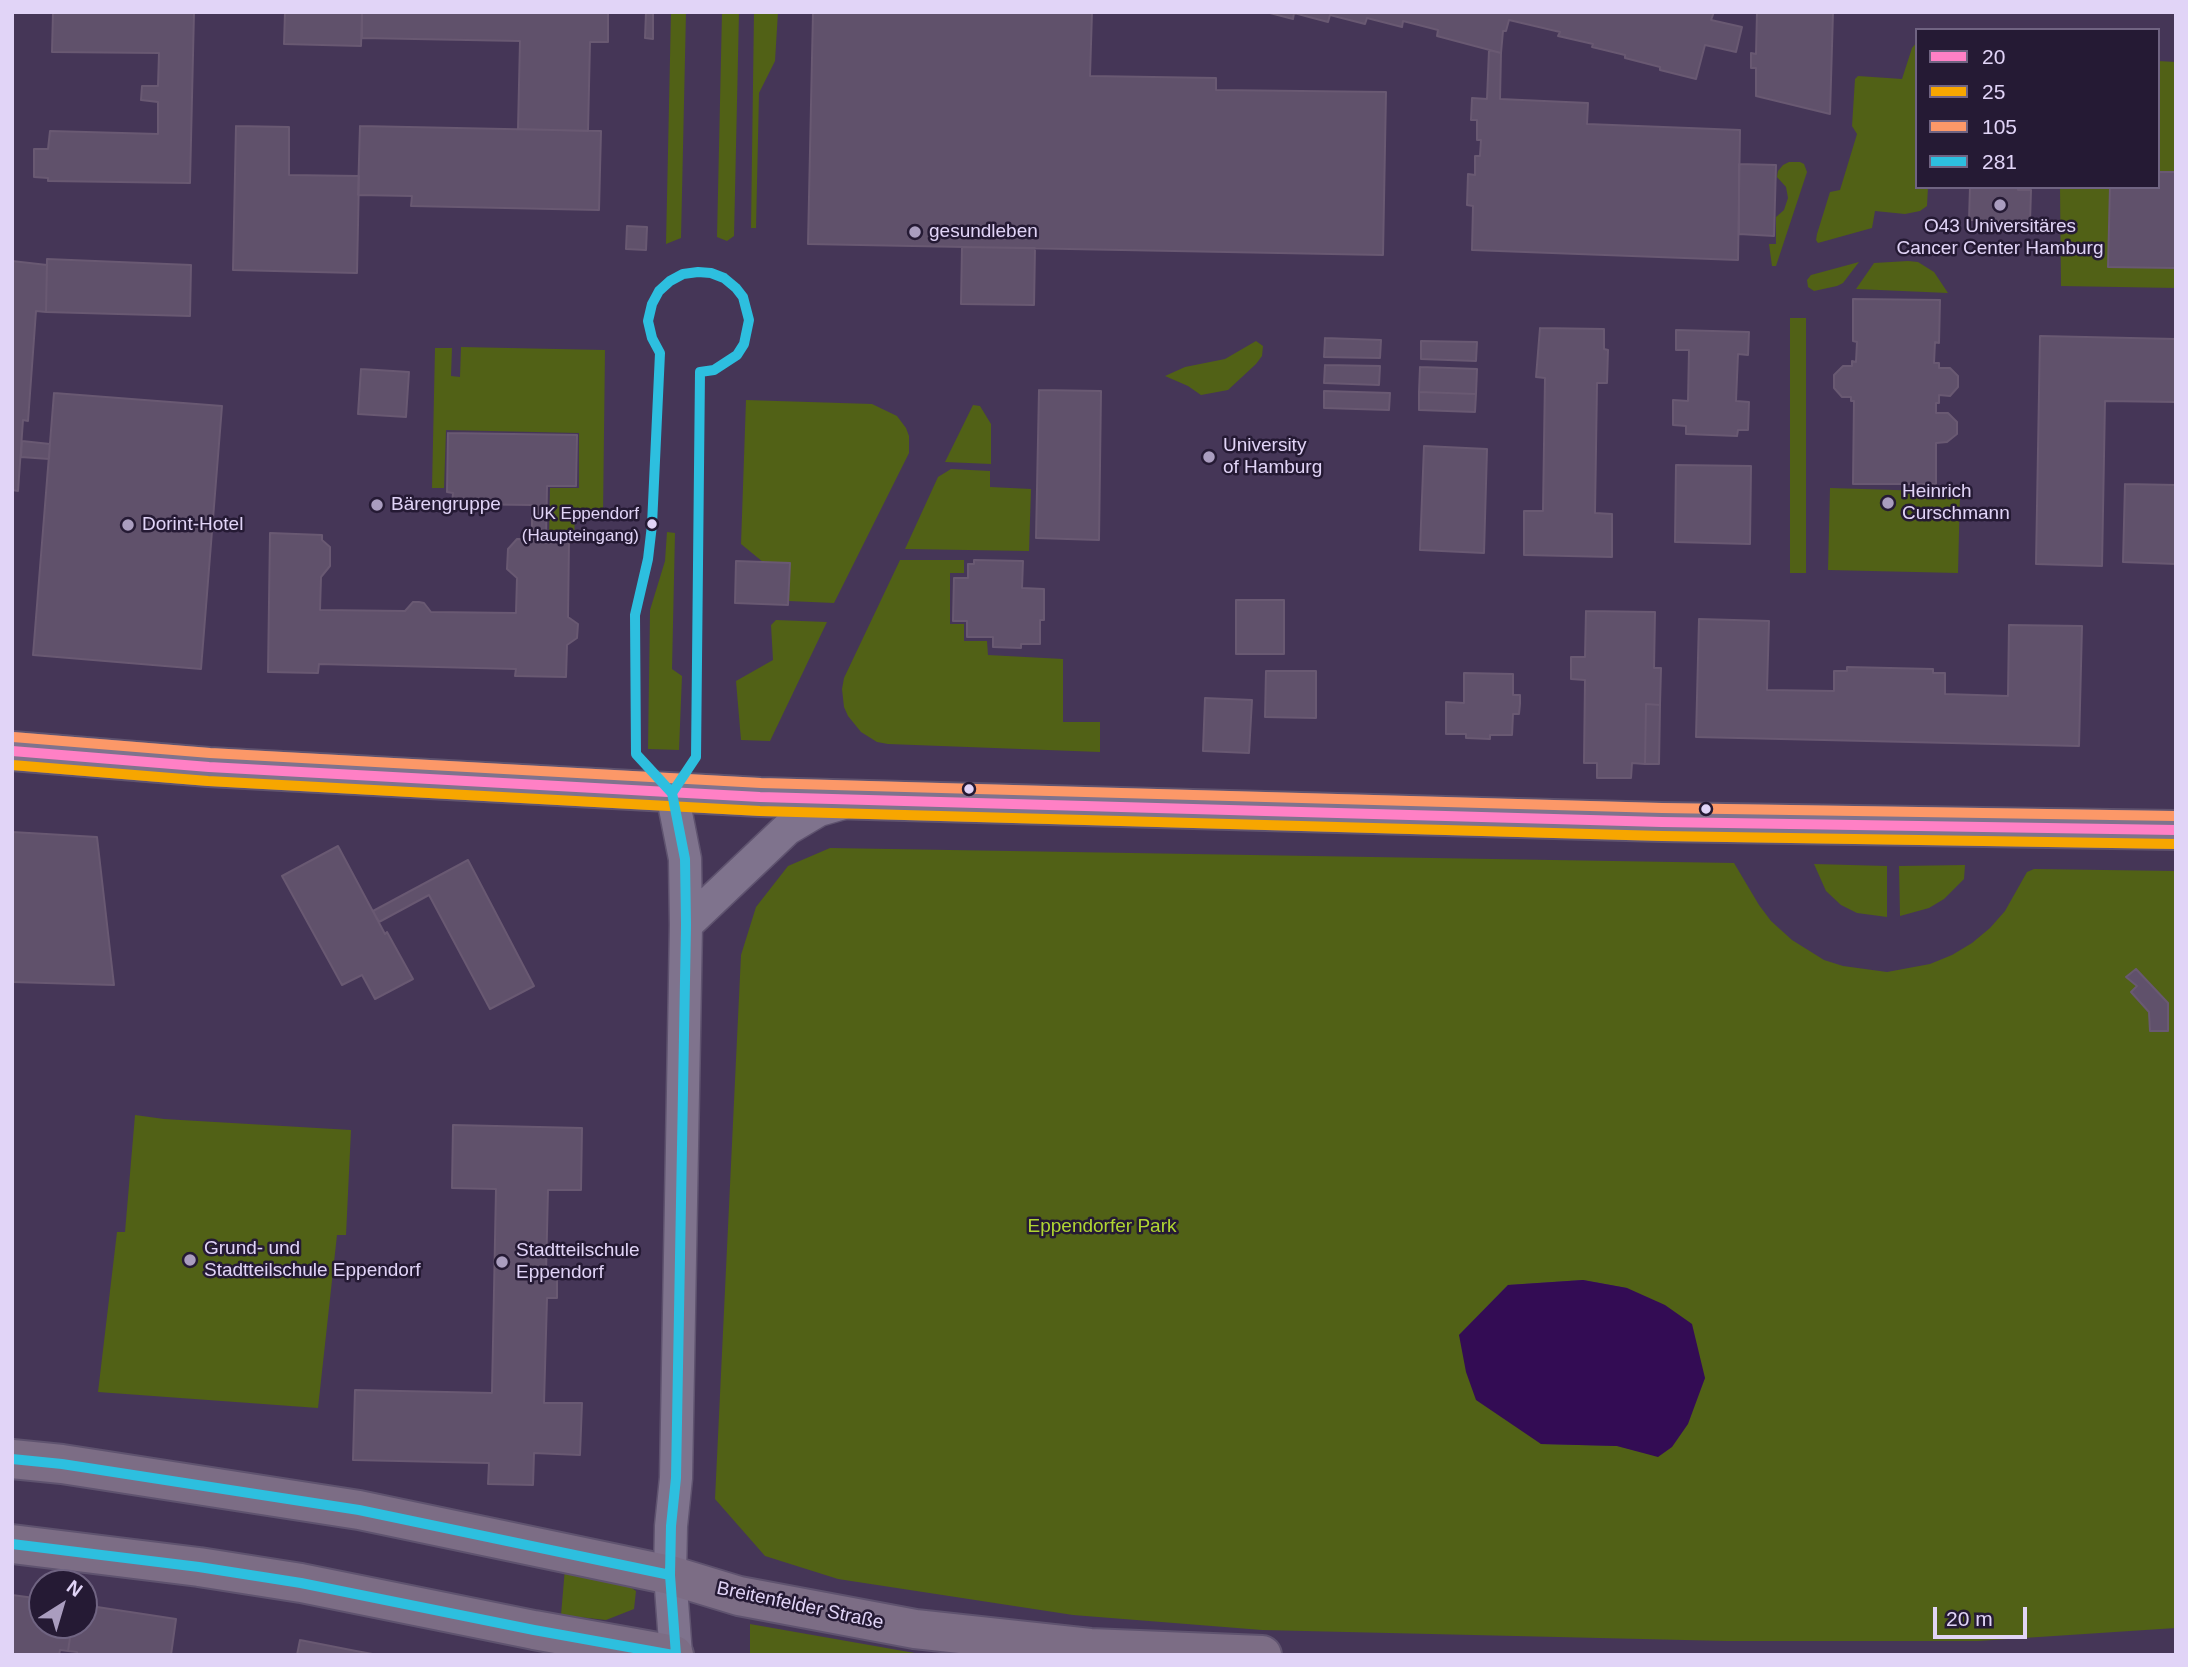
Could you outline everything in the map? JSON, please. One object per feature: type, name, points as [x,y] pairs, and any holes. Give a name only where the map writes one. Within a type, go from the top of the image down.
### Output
[{"type":"main road","name":"Breitenfelder Straße","points":[[12,1460],[62,1464],[359,1510],[670,1575],[739,1596],[915,1629],[1090,1648],[1262,1655]]},
{"type":"main road","points":[[12,1544],[301,1583],[534,1630],[675,1655]]},
{"type":"street","points":[[12,751],[209,767],[672,793],[1662,822],[2176,830]]},
{"type":"street","points":[[672,793],[685,859],[686,925],[676,1466],[670,1575],[675,1655]]},
{"type":"street","points":[[686,925],[786,829],[819,810],[857,799]]},
{"type":"green space","points":[[671,12],[686,12],[681,238],[666,244]]},
{"type":"green space","points":[[722,12],[739,12],[734,236],[727,241],[717,237]]},
{"type":"green space","points":[[754,12],[778,12],[775,61],[759,93],[756,228],[751,228]]},
{"type":"green space","points":[[1915,44],[1915,189],[1928,189],[1927,206],[1920,211],[1905,214],[1875,211],[1872,228],[1818,243],[1817,234],[1830,192],[1840,190],[1857,134],[1852,126],[1855,79],[1858,76],[1902,79]]},
{"type":"green space","points":[[2160,61],[2176,62],[2176,288],[2061,286],[2060,189],[2160,189]]},
{"type":"green space","points":[[1789,162],[1804,164],[1807,172],[1776,266],[1772,266],[1769,244],[1776,244],[1776,217],[1784,210],[1788,198],[1786,187],[1777,177],[1778,171]]},
{"type":"green space","points":[[1859,262],[1843,283],[1837,286],[1814,291],[1808,287],[1807,280],[1811,275]]},
{"type":"green space","points":[[1918,262],[1934,272],[1948,293],[1856,289],[1874,263]]},
{"type":"green space","points":[[1790,318],[1806,318],[1806,573],[1790,573]]},
{"type":"green space","points":[[1256,341],[1263,346],[1262,356],[1228,390],[1201,395],[1165,376],[1185,367],[1225,359]]},
{"type":"green space","points":[[461,347],[605,350],[603,515],[575,515],[574,540],[549,538],[550,488],[579,488],[579,433],[446,430],[444,488],[432,488],[435,348],[452,348],[451,376],[460,377]]},
{"type":"green space","points":[[746,400],[872,404],[897,416],[906,428],[909,453],[834,603],[789,601],[790,563],[763,562],[741,544]]},
{"type":"green space","points":[[973,405],[980,406],[991,424],[991,464],[945,462]]},
{"type":"green space","points":[[951,469],[990,471],[990,487],[1031,489],[1029,551],[905,549],[938,477]]},
{"type":"green space","points":[[1830,488],[1960,492],[1958,573],[1828,570]]},
{"type":"green space","points":[[667,532],[675,533],[672,669],[682,676],[679,750],[648,749],[650,610],[665,561]]},
{"type":"green space","points":[[900,560],[964,560],[964,573],[950,573],[950,624],[964,624],[964,641],[987,641],[988,655],[1063,659],[1063,722],[1100,722],[1100,752],[888,744],[877,742],[861,732],[844,707],[844,678]]},
{"type":"green space","points":[[776,620],[827,622],[770,741],[741,740],[736,681],[773,660],[771,625]]},
{"type":"green space","name":"Eppendorfer Park","points":[[830,848],[1734,863],[1771,921],[1792,940],[1824,960],[1843,966],[1887,972],[1930,964],[1972,943],[2005,911],[2027,872],[2034,869],[2176,871],[2176,1628],[1978,1641],[1726,1641],[1262,1630],[1073,1615],[838,1579],[765,1556],[715,1499],[741,955],[756,907],[788,866]],"holes":[[[1583,1280],[1627,1288],[1705,1378],[1695,1399],[1658,1456],[1617,1446],[1541,1444],[1459,1335],[1508,1285]]]},
{"type":"green space","points":[[1814,864],[1887,866],[1887,917],[1857,913],[1841,905],[1826,891]]},
{"type":"green space","points":[[1965,865],[1964,879],[1944,899],[1929,908],[1900,916],[1899,866]]},
{"type":"green space","points":[[135,1115],[351,1130],[346,1235],[337,1235],[318,1408],[98,1392],[117,1232],[125,1232]]},
{"type":"green space","points":[[565,1568],[617,1578],[636,1591],[634,1609],[606,1620],[561,1615]]},
{"type":"green space","points":[[750,1624],[926,1655],[750,1653]]},
{"type":"shaded area","points":[[1583,1280],[1627,1288],[1665,1305],[1692,1324],[1705,1378],[1688,1424],[1672,1447],[1658,1457],[1617,1446],[1541,1444],[1476,1400],[1466,1372],[1459,1335],[1508,1285]]},
{"type":"building","points":[[53,12],[194,12],[190,183],[48,181],[48,178],[34,177],[34,149],[48,149],[50,131],[158,134],[158,102],[141,100],[142,86],[158,86],[159,53],[52,52]]},
{"type":"building","points":[[285,12],[362,12],[361,46],[284,44]]},
{"type":"building","points":[[362,12],[608,12],[608,42],[590,42],[588,131],[518,129],[520,41],[362,38]]},
{"type":"building","points":[[646,12],[653,12],[653,39],[645,38]]},
{"type":"building","points":[[813,12],[1092,12],[1090,76],[1216,78],[1216,90],[1386,92],[1383,255],[808,244]]},
{"type":"building","points":[[1266,12],[1714,12],[1711,20],[1742,27],[1736,52],[1705,45],[1696,79],[1592,47],[1593,44],[1558,36],[1560,32],[1509,20],[1506,31],[1503,31],[1501,53],[1437,36],[1438,30],[1403,21],[1402,27],[1367,18],[1365,24],[1330,15],[1328,22],[1294,13],[1293,19]]},
{"type":"building","points":[[1757,12],[1833,12],[1830,114],[1756,96],[1756,68],[1751,68],[1751,53],[1756,54]]},
{"type":"building","points":[[1489,50],[1501,53],[1500,99],[1588,103],[1587,124],[1740,130],[1738,260],[1472,250],[1473,206],[1467,205],[1468,174],[1475,175],[1475,156],[1480,156],[1481,140],[1477,140],[1477,120],[1471,120],[1472,98],[1487,99]]},
{"type":"building","points":[[236,126],[289,127],[289,175],[359,176],[357,273],[233,270]]},
{"type":"building","points":[[360,126],[601,131],[599,210],[411,206],[412,196],[358,195]]},
{"type":"building","points":[[1739,164],[1776,165],[1774,236],[1739,234]]},
{"type":"building","points":[[2160,172],[2176,172],[2176,268],[2108,267],[2110,189],[2160,189]]},
{"type":"building","name":"O43 Universitäres Cancer Center Hamburg","points":[[1970,189],[2031,190],[2030,222],[1969,220]]},
{"type":"building","points":[[627,226],[647,227],[646,250],[626,249]]},
{"type":"building","points":[[962,247],[1035,248],[1034,305],[961,304]]},
{"type":"building","points":[[47,259],[191,265],[190,316],[46,312]]},
{"type":"building","points":[[12,261],[47,265],[46,312],[36,311],[28,421],[23,420],[18,491],[12,490]]},
{"type":"building","points":[[1853,299],[1940,300],[1939,343],[1935,342],[1934,363],[1939,363],[1939,368],[1950,368],[1958,376],[1958,387],[1950,396],[1939,395],[1936,413],[1948,413],[1957,422],[1957,434],[1947,442],[1936,443],[1936,484],[1853,484],[1854,401],[1851,401],[1851,397],[1842,397],[1834,388],[1834,375],[1843,366],[1852,366],[1852,361],[1856,362]]},
{"type":"building","points":[[1540,328],[1604,329],[1604,349],[1608,350],[1607,383],[1597,383],[1595,513],[1612,514],[1612,557],[1524,555],[1524,511],[1543,511],[1545,378],[1536,377]]},
{"type":"building","points":[[1676,330],[1749,332],[1748,355],[1738,354],[1736,401],[1749,402],[1748,430],[1738,430],[1737,436],[1686,434],[1686,426],[1673,425],[1673,400],[1688,401],[1689,350],[1676,350]]},
{"type":"building","points":[[2040,336],[2176,339],[2176,402],[2105,401],[2102,566],[2036,564]]},
{"type":"building","points":[[1325,338],[1381,340],[1380,358],[1324,357]]},
{"type":"building","points":[[1421,341],[1477,342],[1476,361],[1421,359]]},
{"type":"building","points":[[1325,365],[1380,366],[1379,385],[1324,383]]},
{"type":"building","points":[[1420,367],[1477,369],[1476,394],[1419,392]]},
{"type":"building","points":[[361,369],[409,372],[406,417],[358,414]]},
{"type":"building","points":[[1039,390],[1101,391],[1099,540],[1036,538]]},
{"type":"building","points":[[1324,391],[1390,393],[1389,410],[1324,408]]},
{"type":"building","points":[[1419,392],[1476,394],[1475,412],[1419,410]]},
{"type":"building","name":"Dorint-Hotel","points":[[54,393],[222,406],[201,669],[33,655]]},
{"type":"building","points":[[448,433],[577,435],[576,486],[547,486],[546,540],[532,540],[532,505],[452,504],[453,493],[447,492]]},
{"type":"building","points":[[22,441],[50,444],[49,459],[21,457]]},
{"type":"building","points":[[1424,446],[1487,449],[1484,553],[1420,550]]},
{"type":"building","points":[[1676,465],[1751,466],[1750,544],[1675,542]]},
{"type":"building","points":[[2125,484],[2176,485],[2176,564],[2123,562]]},
{"type":"building","points":[[270,533],[322,535],[322,540],[330,547],[330,566],[321,577],[320,610],[405,611],[413,602],[419,602],[424,603],[431,612],[516,613],[517,578],[507,569],[508,549],[517,539],[569,540],[568,617],[578,624],[577,638],[567,645],[566,677],[515,676],[516,669],[319,664],[318,673],[268,672]]},
{"type":"building","points":[[974,560],[1023,561],[1022,588],[1044,589],[1044,620],[1040,620],[1040,644],[1021,644],[1021,648],[993,647],[993,637],[967,637],[967,621],[953,621],[954,578],[968,578],[968,564],[974,564]]},
{"type":"building","points":[[736,561],[790,563],[788,605],[735,603]]},
{"type":"building","points":[[1236,600],[1284,600],[1284,654],[1236,654]]},
{"type":"building","points":[[1586,611],[1655,612],[1654,668],[1661,668],[1660,705],[1646,704],[1645,764],[1632,763],[1631,778],[1597,778],[1597,763],[1584,763],[1585,680],[1571,679],[1571,657],[1585,657]]},
{"type":"building","points":[[1699,619],[1769,621],[1767,690],[1834,691],[1834,671],[1847,671],[1847,667],[1933,669],[1933,673],[1945,673],[1945,694],[2008,696],[2009,625],[2082,626],[2079,746],[1696,737]]},
{"type":"building","points":[[1266,671],[1316,671],[1316,718],[1265,717]]},
{"type":"building","points":[[1464,673],[1513,674],[1513,695],[1520,695],[1520,704],[1519,714],[1513,714],[1512,735],[1490,735],[1490,739],[1466,738],[1466,734],[1446,734],[1446,702],[1464,703]]},
{"type":"building","points":[[1205,698],[1252,700],[1249,753],[1203,751]]},
{"type":"building","points":[[1646,704],[1660,705],[1659,764],[1645,764]]},
{"type":"building","points":[[12,832],[97,837],[114,985],[12,982]]},
{"type":"building","points":[[338,846],[385,934],[387,932],[413,979],[375,999],[362,975],[342,985],[282,876]]},
{"type":"building","points":[[468,860],[534,986],[490,1009],[429,895],[379,922],[373,911]]},
{"type":"building","points":[[2136,969],[2168,1003],[2168,1031],[2150,1031],[2149,1012],[2131,992],[2137,986],[2126,977]]},
{"type":"building","points":[[453,1125],[582,1128],[581,1190],[548,1190],[546,1273],[557,1273],[557,1298],[547,1298],[544,1403],[582,1403],[580,1455],[534,1453],[533,1485],[488,1484],[489,1463],[353,1460],[355,1390],[492,1393],[496,1189],[452,1188]]},
{"type":"building","points":[[12,1595],[28,1597],[28,1639],[70,1639],[68,1651],[60,1650],[59,1655],[12,1655]]},
{"type":"building","points":[[98,1607],[176,1619],[171,1655],[77,1655],[77,1652],[68,1651],[70,1639],[98,1639]]},
{"type":"building","points":[[300,1640],[356,1651],[378,1655],[297,1655]]},
{"type":"transit line","name":"281","points":[[698,272],[724,278],[736,288],[743,297],[749,320],[744,344],[737,355],[714,370],[700,372],[696,757],[672,793],[636,754],[635,615],[648,559],[652,525],[660,353],[652,338],[648,321],[659,291],[683,274],[698,272]]},
{"type":"transit line","name":"105","points":[[13,737],[210,753],[761,783],[1662,808],[2176,816]]},
{"type":"transit line","name":"20","points":[[12,751],[209,767],[760,797],[1662,822],[2176,830]]},
{"type":"transit line","name":"25","points":[[12,765],[208,781],[760,811],[1662,836],[2176,844]]},
{"type":"transit line","name":"281","points":[[672,793],[685,859],[686,925],[676,1478],[670,1575],[676,1655]]},
{"type":"transit line","name":"281","points":[[12,1459],[62,1464],[359,1510],[670,1575]]},
{"type":"transit line","name":"281","points":[[12,1544],[199,1567],[301,1583],[673,1655]]},
{"type":"place","name":"O43 Universitäres Cancer Center Hamburg","points":[[2000,205]]},
{"type":"place","name":"gesundleben","points":[[915,232]]},
{"type":"place","name":"University of Hamburg","points":[[1209,457]]},
{"type":"place","name":"Heinrich Curschmann","points":[[1888,503]]},
{"type":"place","name":"Bärengruppe","points":[[377,505]]},
{"type":"place","name":"UK Eppendorf (Haupteingang)","points":[[652,524]]},
{"type":"place","name":"Dorint-Hotel","points":[[128,525]]},
{"type":"place","name":"Grund- und Stadtteilschule Eppendorf","points":[[190,1260]]},
{"type":"place","name":"Stadtteilschule Eppendorf","points":[[502,1262]]}]
